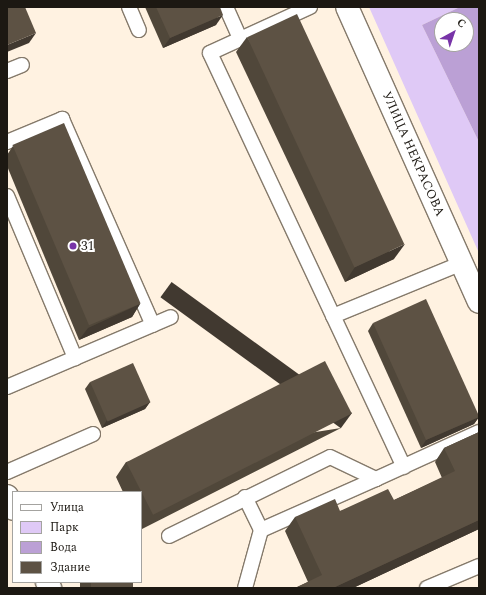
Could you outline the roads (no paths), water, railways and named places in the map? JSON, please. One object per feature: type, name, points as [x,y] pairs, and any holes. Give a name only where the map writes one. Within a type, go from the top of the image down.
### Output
[{"type":"street","name":"УЛИЦА НЕКРАСОВА","points":[[347,7],[479,302]]},
{"type":"street","points":[[7,496],[12,507]]},
{"type":"lane","points":[[129,7],[139,30]]},
{"type":"lane","points":[[226,7],[240,39]]},
{"type":"lane","points":[[310,7],[210,53],[404,467]]},
{"type":"lane","points":[[7,72],[22,65]]},
{"type":"lane","points":[[7,142],[62,119],[153,325]]},
{"type":"lane","points":[[7,196],[75,358]]},
{"type":"lane","points":[[333,316],[462,263]]},
{"type":"lane","points":[[7,387],[170,317]]},
{"type":"lane","points":[[261,530],[479,432]]},
{"type":"lane","points":[[7,472],[93,434]]},
{"type":"lane","points":[[169,536],[245,497],[330,457],[376,479]]},
{"type":"lane","points":[[245,497],[261,530],[245,588]]},
{"type":"lane","points":[[427,588],[479,566]]},
{"type":"water","points":[[460,7],[479,7],[479,142],[435,52],[474,52],[474,12],[449,12]]},
{"type":"water","points":[[434,19],[434,50],[422,25]]},
{"type":"place","name":"31","points":[[73,246]]}]
